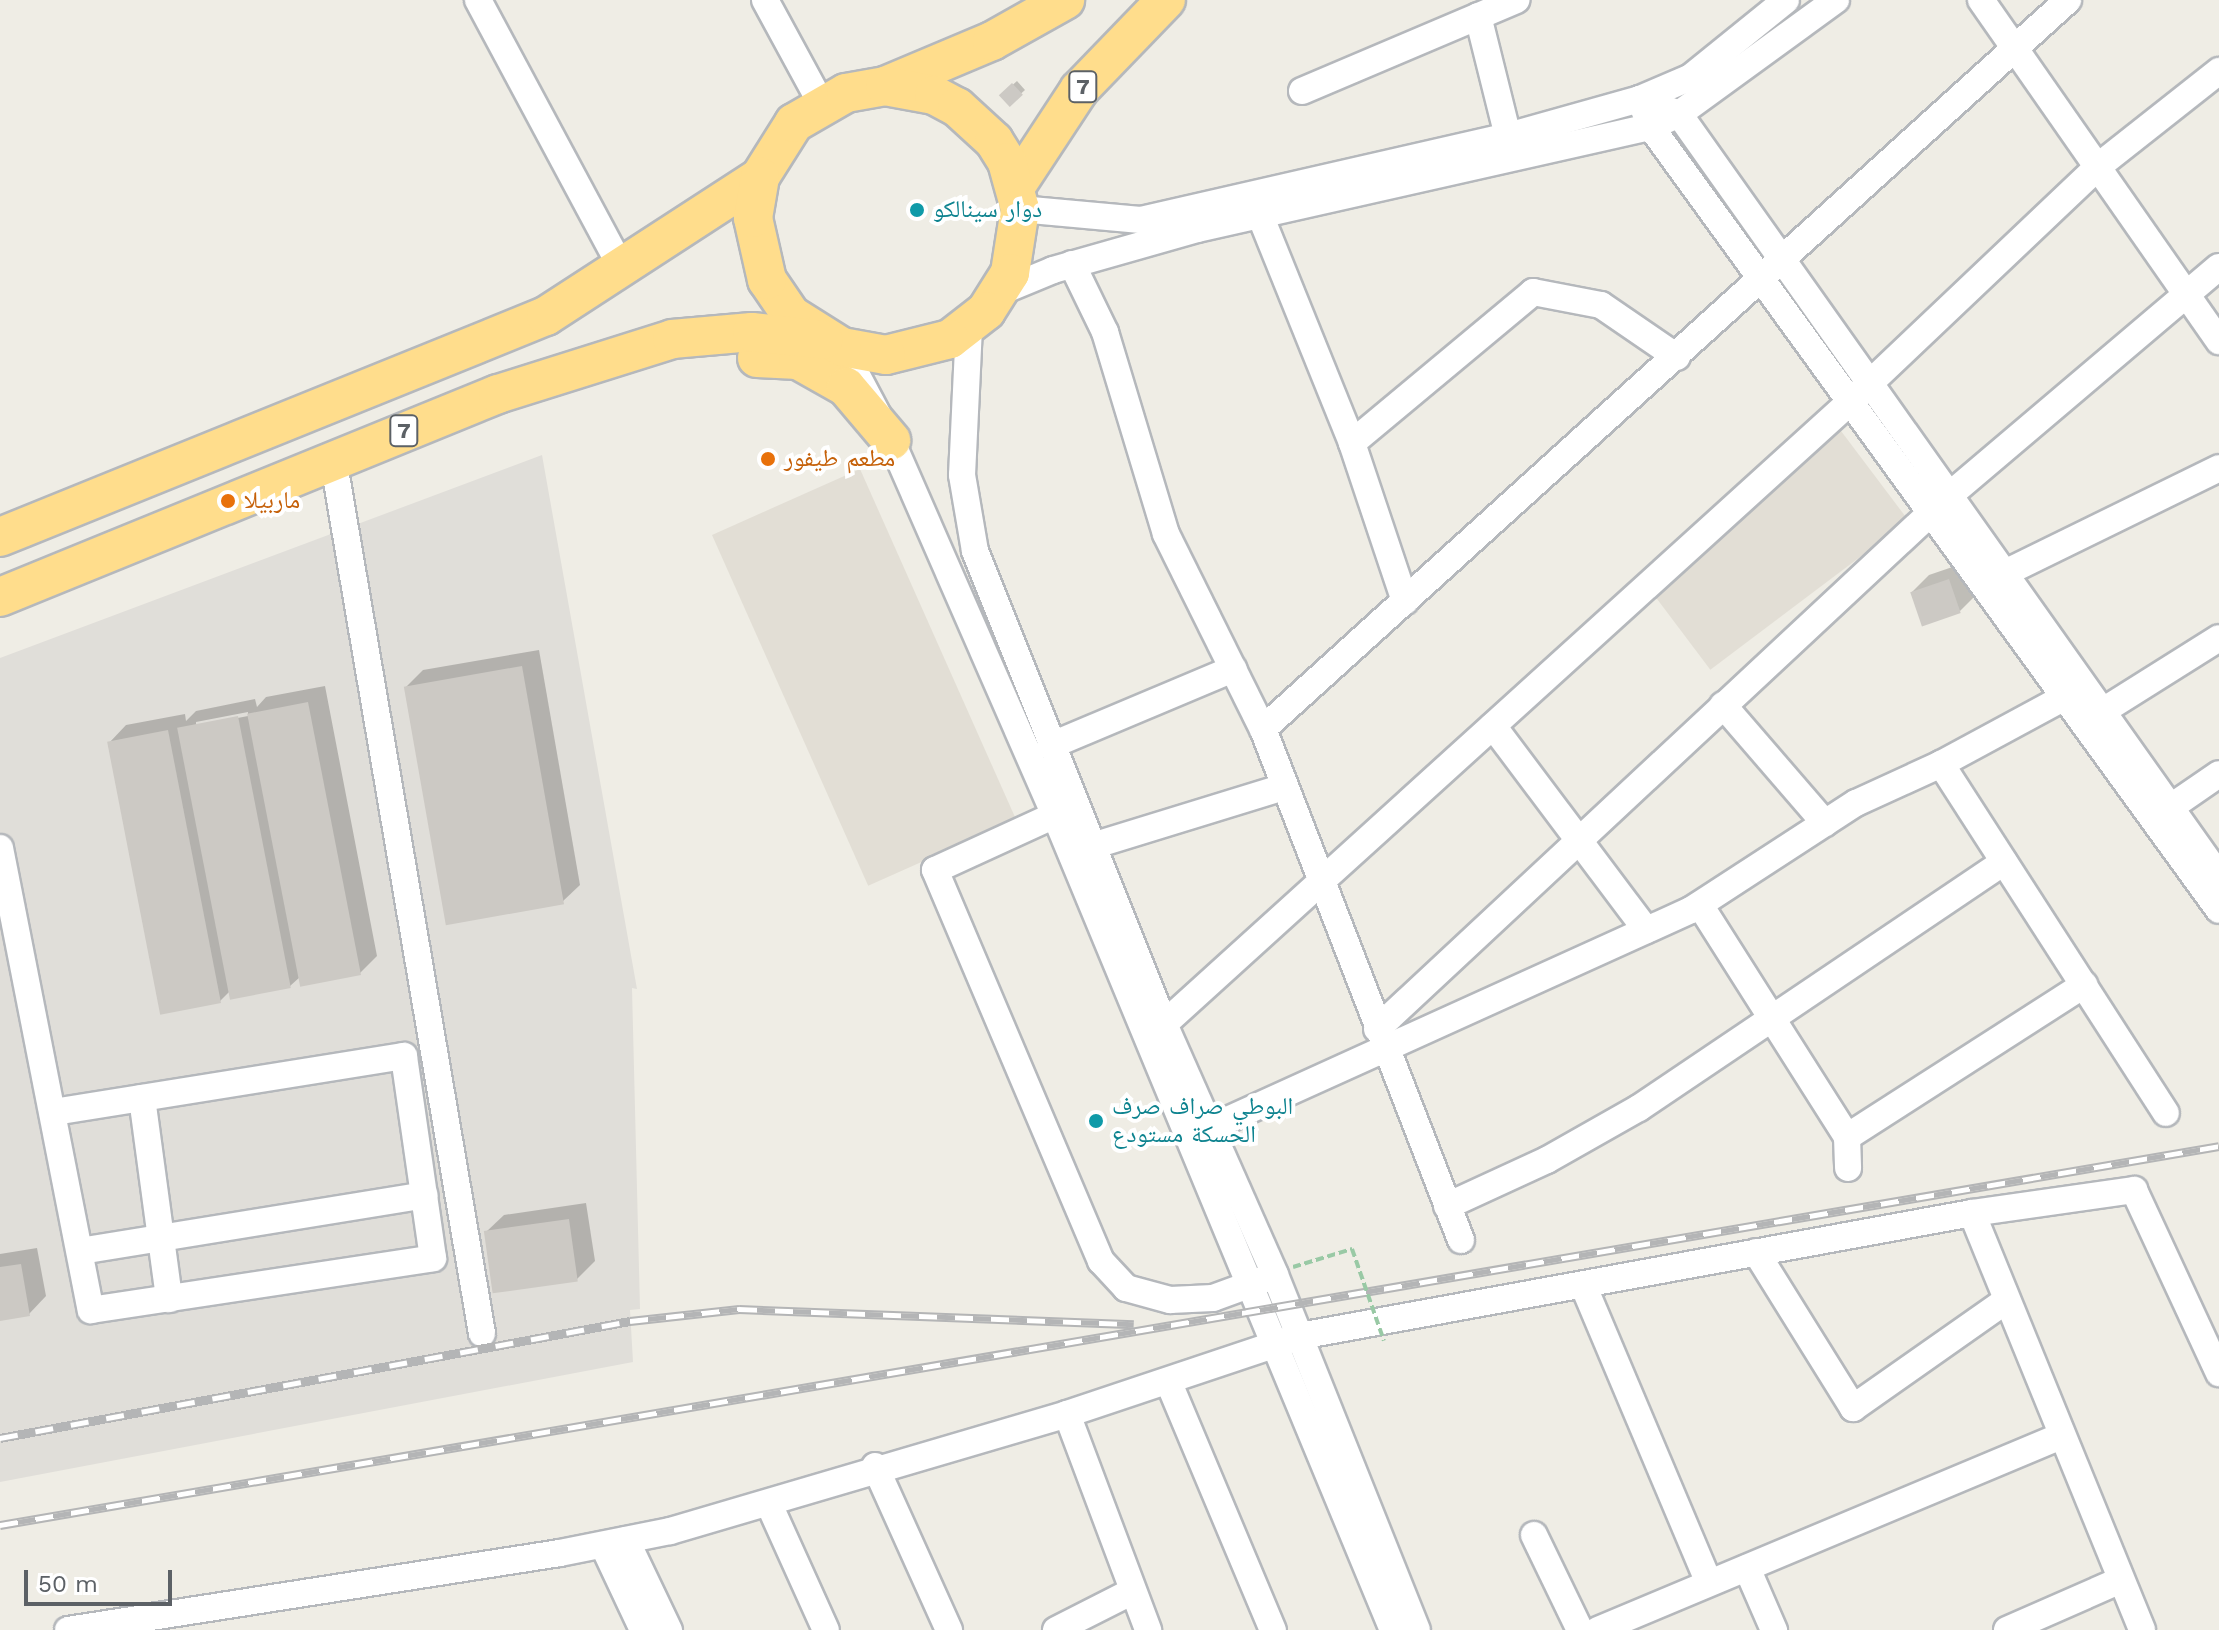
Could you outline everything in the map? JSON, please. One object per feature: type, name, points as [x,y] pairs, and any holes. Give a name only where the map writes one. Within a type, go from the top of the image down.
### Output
[{"type":"highway","name":"7","points":[[834,344],[791,315],[763,270],[753,218],[760,177],[780,139],[821,103],[885,86],[1004,36],[1065,0]]},
{"type":"highway","name":"7","points":[[1018,198],[1079,90],[1166,0]]},
{"type":"highway","name":"7","points":[[0,597],[333,458],[498,394],[672,339],[752,332],[908,353],[969,327],[1000,292],[1017,252],[1018,198],[994,141],[967,114],[934,95],[885,86]]},
{"type":"highway","name":"7","points":[[0,537],[546,316],[760,177]]},
{"type":"highway","points":[[498,394],[685,352],[798,360],[846,387],[891,440]]},
{"type":"street","points":[[765,0],[821,103]]},
{"type":"street","points":[[1302,91],[1516,0]]},
{"type":"street","points":[[1018,198],[1141,220],[1508,136],[1640,99],[1691,77],[1786,0]]},
{"type":"street","points":[[1000,292],[1072,264],[1260,215],[1651,127],[1679,114],[1836,0]]},
{"type":"street","points":[[1981,0],[2100,165],[2219,341]]},
{"type":"street","points":[[1263,729],[1763,281],[1782,255],[2068,0]]},
{"type":"street","points":[[490,4],[621,267]]},
{"type":"street","points":[[1478,16],[1508,136]]},
{"type":"street","points":[[1164,1024],[1850,402],[2100,165],[2219,71]]},
{"type":"street","points":[[1640,99],[1679,114],[2007,572],[2075,691]]},
{"type":"street","points":[[1640,99],[1651,127],[1932,515],[2075,691],[2219,910]]},
{"type":"street","points":[[1260,215],[1352,443],[1405,601]]},
{"type":"street","points":[[1072,264],[1105,332],[1166,534],[1263,729],[1380,1038],[1461,1240]]},
{"type":"street","points":[[1380,1038],[1578,840],[1932,515],[1951,494],[2219,267]]},
{"type":"street","points":[[1352,443],[1533,292],[1601,305],[1677,357]]},
{"type":"street","points":[[969,327],[962,475],[975,551],[1050,746],[1164,1024],[1212,1127],[1264,1280]]},
{"type":"street","points":[[834,344],[891,440],[1417,1630]]},
{"type":"street","points":[[333,458],[482,1333]]},
{"type":"street","points":[[2007,572],[2219,468]]},
{"type":"street","points":[[2093,717],[2219,638]]},
{"type":"street","points":[[1050,746],[1233,669]]},
{"type":"street","points":[[1212,1127],[1380,1038],[1700,905],[1856,803],[1941,764],[2075,691]]},
{"type":"street","points":[[1723,705],[1825,823]]},
{"type":"street","points":[[2093,717],[2171,807],[2219,876]]},
{"type":"street","points":[[1493,726],[1646,930]]},
{"type":"street","points":[[1941,764],[2166,1113]]},
{"type":"street","points":[[2171,807],[2219,774]]},
{"type":"street","points":[[1092,846],[1284,787]]},
{"type":"street","points":[[1055,815],[935,870],[1095,1247],[1116,1281],[1150,1296],[1192,1301],[1264,1280]]},
{"type":"street","points":[[0,848],[91,1310],[433,1258],[404,1056],[53,1112]]},
{"type":"street","points":[[1447,1206],[1547,1160],[1639,1108],[2004,862]]},
{"type":"street","points":[[1700,905],[1847,1137],[1848,1168]]},
{"type":"street","points":[[1847,1137],[2084,985]]},
{"type":"street","points":[[142,1098],[169,1299]]},
{"type":"street","points":[[68,1630],[614,1543],[769,1504],[875,1466],[1067,1414],[1169,1383],[1288,1339],[1584,1287],[1972,1213],[2134,1190],[2219,1373]]},
{"type":"street","points":[[80,1251],[424,1195]]},
{"type":"street","points":[[1972,1213],[2005,1301],[2142,1630]]},
{"type":"street","points":[[1756,1252],[1853,1408],[2005,1301]]},
{"type":"street","points":[[1584,1287],[1708,1581]]},
{"type":"street","points":[[1288,1339],[1393,1630]]},
{"type":"street","points":[[1169,1383],[1273,1630]]},
{"type":"street","points":[[1067,1414],[1148,1630]]},
{"type":"street","points":[[1598,1630],[1708,1581],[1747,1568],[2061,1436]]},
{"type":"street","points":[[875,1466],[949,1630]]},
{"type":"street","points":[[769,1504],[826,1630]]},
{"type":"street","points":[[1534,1535],[1580,1630]]},
{"type":"street","points":[[614,1543],[643,1630]]},
{"type":"street","points":[[614,1543],[669,1630]]},
{"type":"street","points":[[1747,1568],[1774,1630]]},
{"type":"street","points":[[2007,1630],[2121,1580]]},
{"type":"street","points":[[1056,1630],[1133,1591]]},
{"type":"path","points":[[1301,1264],[1352,1249],[1384,1341]]},
{"type":"shaded area","points":[[1838,427],[1908,520],[1710,670],[1640,576]]},
{"type":"shaded area","points":[[542,455],[637,989],[632,988],[640,1309],[630,1310],[633,1362],[0,1482],[0,658]]},
{"type":"shaded area","points":[[860,469],[1016,820],[868,886],[712,535]]},
{"type":"building","points":[[1012,83],[1023,95],[1010,107],[999,95]]},
{"type":"building","points":[[1949,579],[1961,613],[1922,626],[1910,592]]},
{"type":"building","points":[[522,666],[564,904],[446,925],[404,687]]},
{"type":"building","points":[[308,702],[361,975],[300,987],[247,714]]},
{"type":"building","points":[[238,716],[291,988],[230,1000],[177,728]]},
{"type":"building","points":[[168,730],[221,1003],[160,1015],[107,742]]},
{"type":"building","points":[[569,1219],[578,1281],[493,1293],[484,1231]]},
{"type":"building","points":[[21,1264],[30,1316],[0,1321],[0,1267]]},
{"type":"railway","points":[[0,1525],[2219,1146]]},
{"type":"railway","points":[[0,1438],[630,1321],[739,1309],[1134,1324]]},
{"type":"place","name":"دوار سينالكو","points":[[917,210]]},
{"type":"place","name":"مطعم طيفور","points":[[768,459]]},
{"type":"place","name":"ماربيلا","points":[[228,501]]},
{"type":"place","name":"البوطي صراف صرف الحسكة مستودع","points":[[1096,1121]]}]
